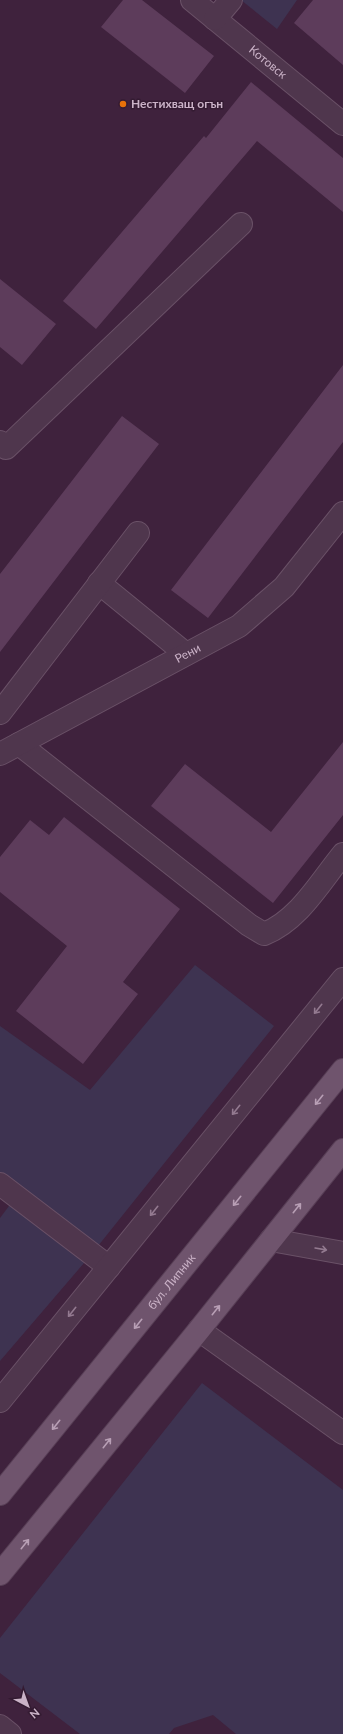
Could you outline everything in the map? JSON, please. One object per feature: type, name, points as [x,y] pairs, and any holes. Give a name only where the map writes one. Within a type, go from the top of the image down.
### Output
[{"type":"main road","name":"бул. Липник","points":[[0,1494],[343,1070]]},
{"type":"main road","points":[[0,1574],[199,1330],[343,1150]]},
{"type":"street","name":"Котовск","points":[[192,0],[343,124]]},
{"type":"street","points":[[215,19],[231,0]]},
{"type":"street","points":[[2,448],[241,224]]},
{"type":"street","name":"Рени","points":[[0,754],[239,626],[284,587],[343,513]]},
{"type":"street","points":[[0,713],[138,533]]},
{"type":"street","points":[[99,583],[186,654]]},
{"type":"street","points":[[19,744],[249,925],[264,934],[274,930],[291,918],[343,854]]},
{"type":"street","points":[[0,1401],[343,979]]},
{"type":"street","points":[[0,1184],[109,1267]]},
{"type":"street","points":[[271,1240],[343,1253]]},
{"type":"street","points":[[199,1330],[343,1433]]},
{"type":"street","points":[[0,1726],[10,1734]]},
{"type":"shaded area","points":[[241,0],[297,0],[277,29]]},
{"type":"shaded area","points":[[195,965],[274,1026],[90,1256],[0,1361],[0,1218],[12,1202],[0,1193],[0,1026],[90,1090]]},
{"type":"shaded area","points":[[202,1383],[343,1490],[343,1734],[236,1734],[213,1715],[174,1728],[169,1734],[80,1734],[0,1673],[0,1638]]},
{"type":"building","points":[[123,0],[142,0],[214,56],[185,93],[101,27]]},
{"type":"building","points":[[313,0],[343,0],[343,65],[294,23]]},
{"type":"building","points":[[251,82],[343,158],[343,212],[257,141],[96,329],[63,301],[204,136],[206,138]]},
{"type":"building","points":[[0,279],[56,324],[22,365],[0,347]]},
{"type":"building","points":[[343,365],[343,442],[208,618],[171,590]]},
{"type":"building","points":[[122,416],[159,444],[0,652],[0,574]]},
{"type":"building","points":[[343,742],[343,815],[273,903],[151,806],[185,764],[271,832]]},
{"type":"building","points":[[64,817],[180,909],[123,982],[138,994],[83,1064],[16,1011],[67,946],[0,892],[0,857],[30,820],[49,835]]},
{"type":"place","name":"Нестихващ огън","points":[[123,104]]}]
